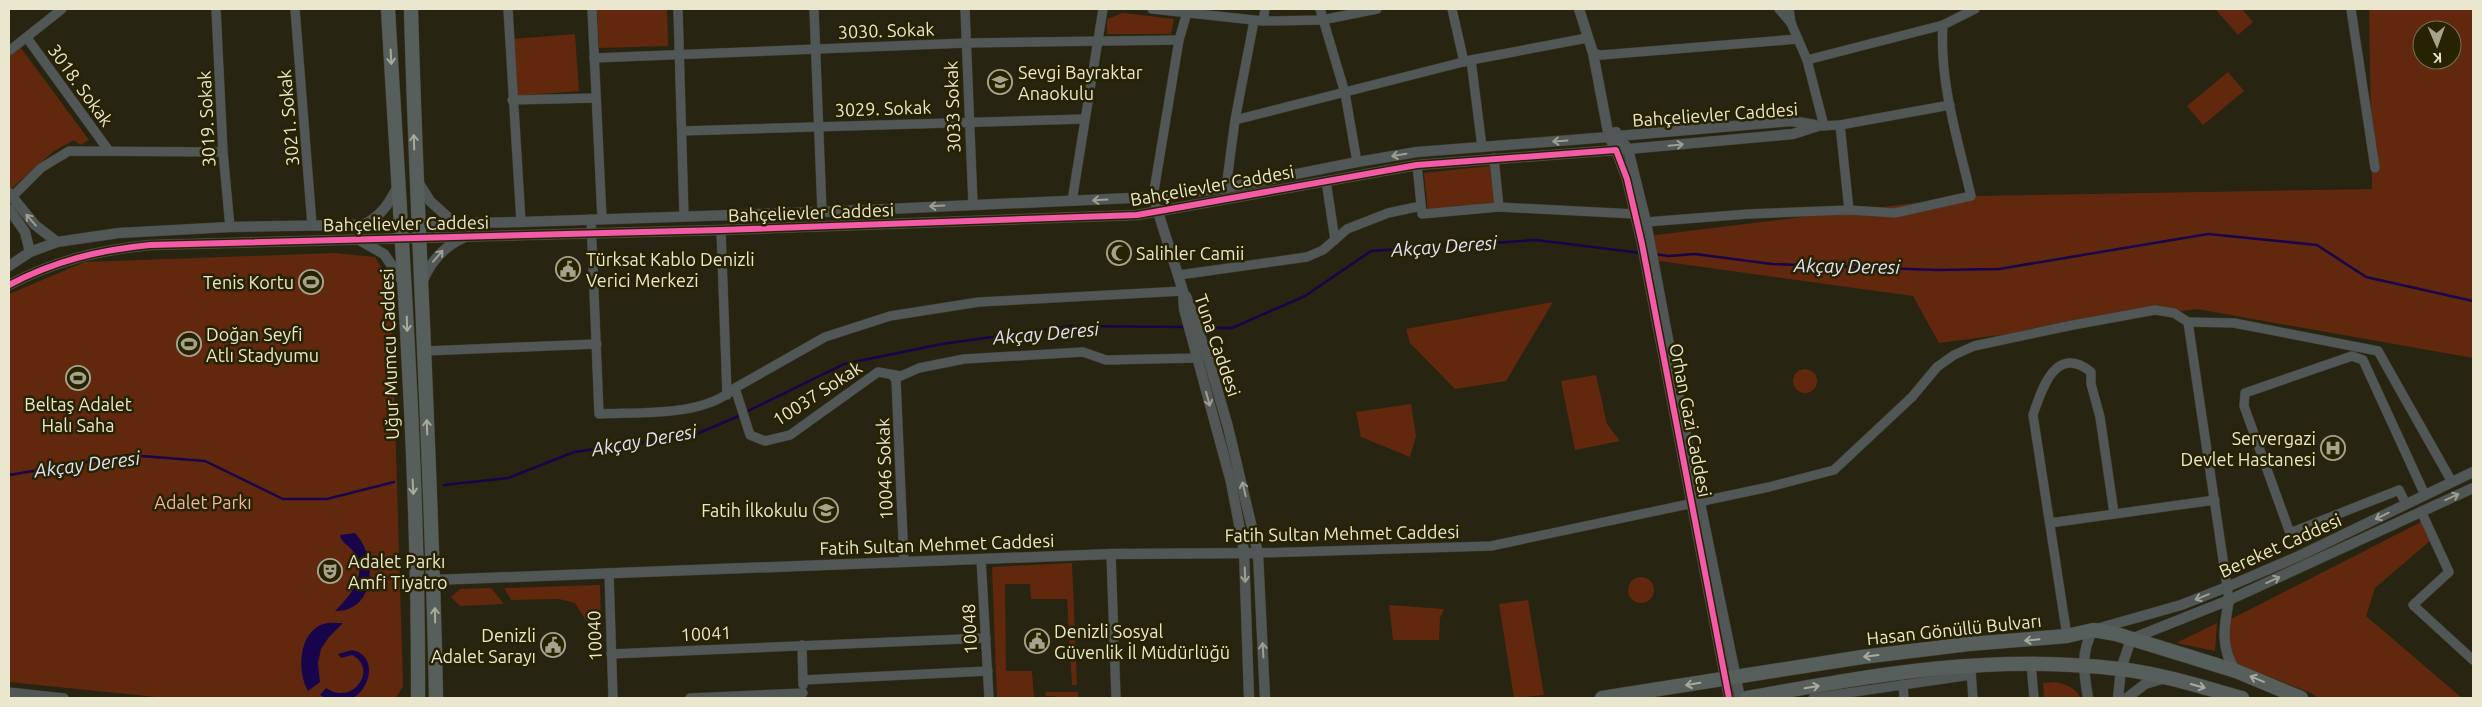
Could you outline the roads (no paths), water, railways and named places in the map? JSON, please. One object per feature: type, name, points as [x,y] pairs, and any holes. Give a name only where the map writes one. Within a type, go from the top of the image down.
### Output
[{"type":"main road","name":"Uğur Mumcu Caddesi","points":[[388,9],[406,288],[414,506],[418,698]]},
{"type":"main road","name":"Uğur Mumcu Caddesi","points":[[411,9],[415,176],[425,350],[434,580],[436,698]]},
{"type":"main road","name":"Hasan Gönüllü Bulvarı","points":[[1602,698],[1959,645],[2067,636],[2093,630],[2131,639],[2236,671],[2302,698]]},
{"type":"main road","name":"Hasan Gönüllü Bulvarı","points":[[1747,698],[1894,673],[1971,670],[2031,663],[2120,669],[2169,677],[2242,698]]},
{"type":"main road","points":[[409,698],[418,667]]},
{"type":"street","points":[[9,51],[62,9]]},
{"type":"street","name":"3019. Sokak","points":[[216,9],[223,152],[230,227]]},
{"type":"street","name":"3021. Sokak","points":[[295,9],[312,226]]},
{"type":"street","points":[[508,9],[512,100],[521,222]]},
{"type":"street","points":[[592,9],[602,219]]},
{"type":"street","points":[[678,9],[684,216]]},
{"type":"street","points":[[814,9],[822,212]]},
{"type":"street","name":"3033 Sokak","points":[[965,9],[973,204]]},
{"type":"street","points":[[1072,201],[1103,9]]},
{"type":"street","points":[[1152,9],[1187,11],[1258,21],[1322,20],[1377,9]]},
{"type":"street","points":[[1226,188],[1235,120],[1258,21],[1265,9]]},
{"type":"street","points":[[1320,9],[1345,93],[1356,162]]},
{"type":"street","points":[[1452,9],[1468,61],[1482,147]]},
{"type":"street","name":"Bahçelievler Caddesi","points":[[1579,9],[1593,53],[1613,137]]},
{"type":"street","points":[[1779,9],[1791,23]]},
{"type":"street","points":[[1789,9],[1791,23],[1807,60],[1821,126]]},
{"type":"street","points":[[1807,60],[1943,25],[1975,9]]},
{"type":"street","points":[[2351,9],[2375,168]]},
{"type":"street","points":[[1158,212],[1153,197],[1179,40],[1187,11]]},
{"type":"street","points":[[1646,222],[1748,214],[1850,210],[1895,213],[1971,196],[1950,105],[1942,50],[1943,25]]},
{"type":"street","name":"3018. Sokak","points":[[27,38],[108,151]]},
{"type":"street","points":[[1235,120],[1468,61],[1587,38]]},
{"type":"street","points":[[1593,53],[1601,54],[1798,39]]},
{"type":"street","name":"3030. Sokak","points":[[594,58],[679,53],[966,43],[1179,40]]},
{"type":"street","points":[[512,100],[596,98]]},
{"type":"street","name":"Bahçelievler Caddesi","points":[[9,285],[38,270],[84,254],[113,248],[160,244],[592,234],[1137,215],[1418,165],[1793,134],[1821,126],[1950,105]]},
{"type":"street","name":"3029. Sokak","points":[[682,131],[1084,119]]},
{"type":"street","name":"Bahçelievler Caddesi","points":[[9,266],[30,252],[58,242],[118,233],[230,227],[418,222],[521,222],[822,212],[1153,197],[1226,188],[1417,152],[1792,121],[1821,126]]},
{"type":"street","points":[[1840,124],[1850,210]]},
{"type":"street","points":[[1613,137],[1628,149]]},
{"type":"street","name":"Orhan Gazi Caddesi","points":[[1613,137],[1627,178],[1635,214],[1649,260],[1731,678],[1740,698]]},
{"type":"street","name":"Orhan Gazi Caddesi","points":[[1628,149],[1646,222],[1646,248]]},
{"type":"street","name":"3018. Sokak","points":[[10,195],[41,168],[69,151],[223,152]]},
{"type":"street","points":[[1494,158],[1499,207]]},
{"type":"street","points":[[1418,165],[1422,214],[1499,207],[1635,214]]},
{"type":"street","points":[[415,176],[430,200],[453,222]]},
{"type":"street","points":[[1326,181],[1335,240]]},
{"type":"street","points":[[364,224],[380,213],[398,186]]},
{"type":"street","points":[[10,195],[35,225],[58,242]]},
{"type":"street","points":[[1179,275],[1307,257],[1323,250],[1347,229],[1388,213],[1421,206]]},
{"type":"street","points":[[9,209],[25,232],[30,252]]},
{"type":"street","name":"Tuna Caddesi","points":[[1158,212],[1188,308],[1231,482],[1244,551],[1250,698]]},
{"type":"street","points":[[591,219],[599,414],[686,410],[727,395],[735,388],[825,337],[890,316],[979,302],[1183,291]]},
{"type":"street","points":[[721,230],[727,395]]},
{"type":"street","points":[[421,286],[439,254],[446,247],[466,236]]},
{"type":"street","points":[[357,239],[384,254],[394,266],[406,288]]},
{"type":"street","name":"Fatih Sultan Mehmet Caddesi","points":[[434,580],[1112,554],[1491,546],[1634,514],[1696,503],[1834,470],[1912,397],[1937,367],[1954,355],[1974,346],[2155,310],[2174,313],[2188,322]]},
{"type":"street","points":[[2236,671],[2225,652],[2226,615],[2229,600],[2188,322],[2234,323],[2378,351],[2452,482]]},
{"type":"street","points":[[425,350],[597,344]]},
{"type":"street","name":"10037 Sokak","points":[[735,388],[750,435],[765,441],[790,435],[878,372],[901,376],[919,368],[983,357],[1083,352],[1106,360],[1199,354]]},
{"type":"street","name":"Tuna Caddesi","points":[[1199,354],[1241,477],[1258,552],[1264,698]]},
{"type":"street","points":[[2406,504],[2399,490],[2290,533],[2244,406],[2245,393],[2352,356],[2363,360],[2425,495]]},
{"type":"street","points":[[2067,636],[2033,415],[2043,384],[2055,369],[2067,363],[2082,365],[2091,372],[2090,384],[2100,417],[2114,513]]},
{"type":"street","name":"10046 Sokak","points":[[893,376],[896,380],[904,562]]},
{"type":"street","name":"Bereket Caddesi","points":[[2093,630],[2181,605],[2227,587],[2298,556],[2473,472]]},
{"type":"street","name":"Bereket Caddesi","points":[[2131,639],[2229,600],[2473,488]]},
{"type":"street","points":[[2050,523],[2215,500]]},
{"type":"street","points":[[2421,511],[2449,572],[2413,605],[2473,660]]},
{"type":"street","points":[[1112,554],[1116,698]]},
{"type":"street","name":"10048","points":[[981,559],[989,698]]},
{"type":"street","name":"10040","points":[[609,573],[612,698]]},
{"type":"street","points":[[2088,698],[2083,666],[2088,639],[2093,630]]},
{"type":"street","name":"10041","points":[[611,654],[986,638]]},
{"type":"street","points":[[2118,698],[2120,669],[2131,639]]},
{"type":"street","points":[[690,698],[804,696],[802,645]]},
{"type":"street","points":[[2031,663],[2034,698]]},
{"type":"street","points":[[1812,698],[1856,695],[1971,670],[1973,698]]},
{"type":"street","points":[[803,680],[988,671]]},
{"type":"street","points":[[2127,698],[2145,684],[2169,677]]},
{"type":"street","name":"Orhan Gazi Caddesi","points":[[1729,698],[1731,678]]},
{"type":"street","points":[[1903,684],[1904,698]]},
{"type":"street","points":[[9,692],[64,698]]},
{"type":"waterway","name":"Akçay Deresi","points":[[1654,254],[1669,256],[1695,254],[1772,264],[1937,270],[1999,269],[2208,234],[2317,245],[2366,277],[2473,301]]},
{"type":"waterway","name":"Akçay Deresi","points":[[1201,328],[1232,328],[1305,296],[1371,251],[1536,240],[1641,253]]},
{"type":"waterway","name":"Akçay Deresi","points":[[746,412],[844,364],[942,344],[1070,326],[1186,327]]},
{"type":"waterway","name":"Akçay Deresi","points":[[444,485],[508,478],[574,452],[694,435],[741,415]]},
{"type":"waterway","name":"Akçay Deresi","points":[[9,475],[129,455],[205,461],[283,499],[327,499],[394,482]]},
{"type":"place","name":"Sevgi Bayraktar Anaokulu","points":[[1000,82]]},
{"type":"place","name":"Salihler Camii","points":[[1119,253]]},
{"type":"place","name":"Türksat Kablo Denizli Verici Merkezi","points":[[568,269]]},
{"type":"place","name":"Tenis Kortu","points":[[311,282]]},
{"type":"place","name":"Doğan Seyfi Atlı Stadyumu","points":[[189,344]]},
{"type":"place","name":"Beltaş Adalet Halı Saha","points":[[78,378]]},
{"type":"place","name":"Servergazi Devlet Hastanesi","points":[[2333,448]]},
{"type":"place","name":"Fatih İlkokulu","points":[[826,510]]},
{"type":"place","name":"Adalet Parkı Amfi Tiyatro","points":[[330,571]]},
{"type":"place","name":"Denizli Sosyal Güvenlik İl Müdürlüğü","points":[[1037,641]]},
{"type":"place","name":"Denizli Adalet Sarayı","points":[[553,645]]},
{"type":"park label","name":"Adalet Parkı","points":[[203,502]]}]
